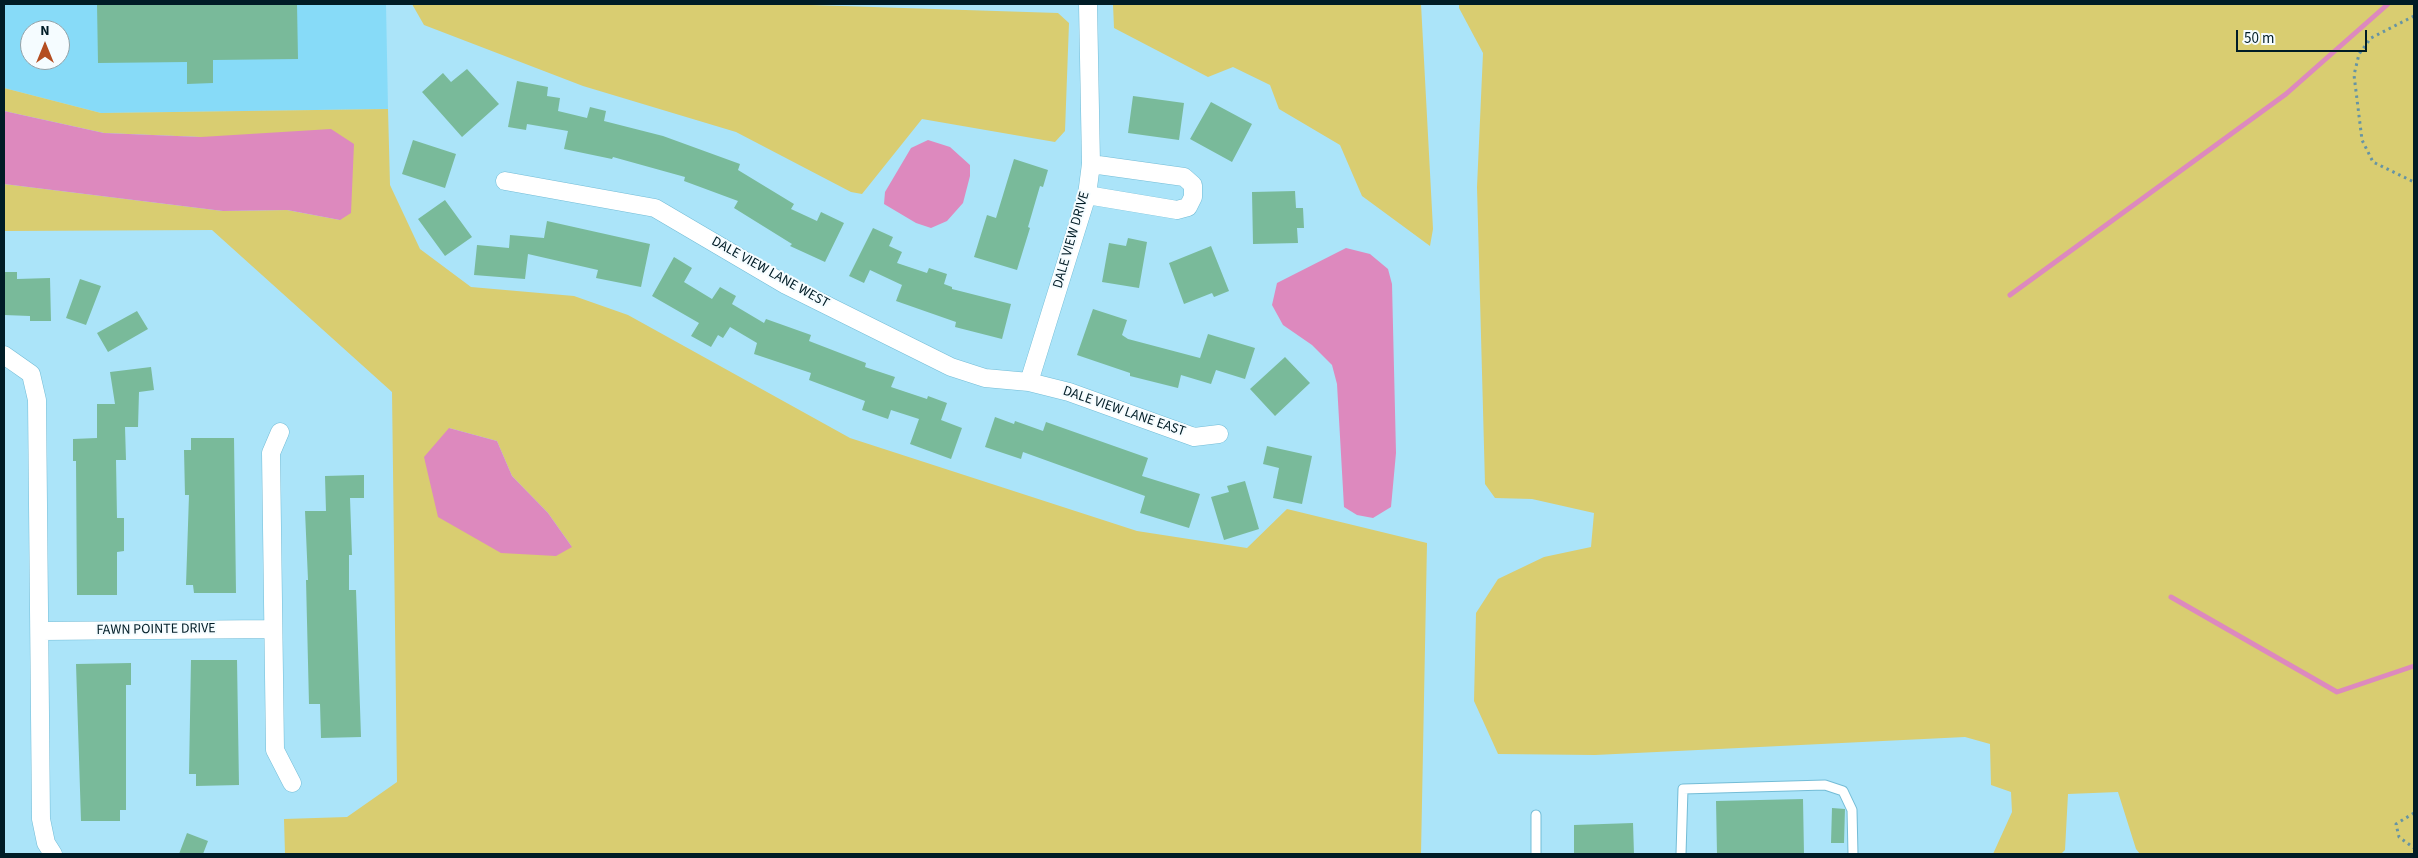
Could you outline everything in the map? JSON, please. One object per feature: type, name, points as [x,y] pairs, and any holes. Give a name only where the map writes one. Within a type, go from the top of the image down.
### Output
[{"type":"street","name":"DALE VIEW DRIVE","points":[[1029,382],[1087,195],[1091,164],[1088,4]]},
{"type":"street","points":[[1087,195],[1177,210],[1188,207],[1194,197],[1193,185],[1184,177],[1091,164]]},
{"type":"street","name":"DALE VIEW LANE WEST","points":[[505,181],[655,208],[786,285],[951,367],[984,378],[1029,382]]},
{"type":"street","points":[[4,355],[31,374],[37,400],[41,631],[41,818],[46,843],[53,854]]},
{"type":"street","name":"DALE VIEW LANE EAST","points":[[1029,382],[1069,392],[1194,437],[1219,434]]},
{"type":"street","points":[[280,432],[271,453],[275,750],[292,783]]},
{"type":"street","name":"FAWN POINTE DRIVE","points":[[41,631],[272,629]]},
{"type":"lane","points":[[1681,854],[1683,789],[1825,785],[1843,791],[1852,810],[1853,854]]},
{"type":"lane","points":[[1536,815],[1536,854]]},
{"type":"path","points":[[2414,16],[2371,38],[2360,54],[2354,75],[2362,140],[2373,162],[2414,182]]},
{"type":"path","points":[[2414,813],[2396,824],[2399,837],[2414,848]]},
{"type":"shaded area","points":[[4,4],[386,4],[388,109],[101,113],[4,88]]},
{"type":"shaded area","points":[[412,4],[780,4],[1058,13],[1069,23],[1065,131],[1055,142],[922,119],[862,194],[851,192],[736,132],[583,86],[424,25]]},
{"type":"shaded area","points":[[1113,4],[1421,4],[1433,229],[1430,246],[1362,196],[1340,145],[1279,109],[1270,85],[1233,67],[1208,77],[1114,28]]},
{"type":"shaded area","points":[[1459,4],[2414,4],[2414,854],[2140,854],[2136,849],[2118,792],[2068,794],[2065,850],[2061,854],[1993,854],[2012,812],[2011,792],[1991,785],[1990,744],[1965,737],[1595,755],[1498,754],[1474,701],[1476,613],[1498,579],[1544,557],[1591,547],[1594,513],[1532,499],[1495,498],[1485,484],[1477,187],[1483,53],[1459,8]]},
{"type":"shaded area","points":[[4,88],[101,113],[388,109],[390,185],[420,249],[471,287],[574,296],[628,315],[850,438],[1137,531],[1247,548],[1287,509],[1427,543],[1421,854],[285,854],[284,819],[347,817],[397,782],[392,392],[212,230],[4,231],[4,184],[223,211],[287,210],[340,220],[201,137],[104,133],[4,111]],"holes":[[[449,428],[497,441],[512,476],[548,513],[572,547]]]},
{"type":"shaded area","points":[[4,111],[104,133],[201,137],[331,129],[354,144],[351,213],[340,220],[287,210],[223,211],[4,184]]},
{"type":"shaded area","points":[[928,140],[950,147],[970,165],[970,176],[963,203],[947,221],[931,228],[916,223],[884,204],[885,192],[911,148]]},
{"type":"shaded area","points":[[1346,248],[1370,254],[1388,269],[1392,284],[1396,453],[1391,507],[1373,518],[1357,515],[1344,507],[1337,384],[1332,365],[1312,345],[1283,325],[1272,305],[1277,283]]},
{"type":"shaded area","points":[[449,428],[497,441],[512,476],[548,513],[572,547],[556,556],[501,553],[438,517],[424,457]]},
{"type":"building","points":[[97,4],[297,4],[298,59],[213,60],[213,83],[187,84],[187,62],[98,63]]},
{"type":"building","points":[[467,69],[499,104],[462,137],[422,92],[443,73],[451,82]]},
{"type":"building","points":[[517,81],[548,87],[547,96],[560,98],[558,111],[587,118],[590,107],[606,111],[604,121],[663,136],[740,164],[738,170],[794,204],[791,209],[817,221],[821,212],[844,223],[825,262],[790,246],[792,244],[734,208],[738,201],[684,181],[685,177],[613,157],[612,159],[564,149],[568,131],[527,124],[526,130],[508,127]]},
{"type":"building","points":[[1133,96],[1184,103],[1179,140],[1128,133]]},
{"type":"building","points":[[1211,102],[1252,124],[1232,162],[1190,139]]},
{"type":"building","points":[[413,140],[456,154],[445,188],[402,174]]},
{"type":"building","points":[[1014,159],[1048,170],[1043,187],[1040,186],[1017,270],[974,257],[987,215],[996,218]]},
{"type":"building","points":[[1295,191],[1296,208],[1303,208],[1304,228],[1297,228],[1298,243],[1253,244],[1252,192]]},
{"type":"building","points":[[445,200],[472,237],[445,256],[418,219]]},
{"type":"building","points":[[547,221],[650,244],[641,287],[596,278],[598,270],[528,254],[525,279],[474,275],[477,245],[509,248],[510,235],[544,238]]},
{"type":"building","points":[[873,228],[893,237],[889,246],[902,252],[897,263],[927,273],[929,268],[947,274],[944,284],[952,287],[952,289],[1011,304],[1002,339],[955,327],[956,322],[896,301],[902,285],[870,270],[864,283],[849,276]]},
{"type":"building","points":[[1128,238],[1147,242],[1139,288],[1102,282],[1109,243],[1126,246]]},
{"type":"building","points":[[1211,246],[1229,291],[1214,297],[1212,293],[1184,304],[1169,263]]},
{"type":"building","points":[[674,257],[692,268],[684,282],[712,299],[720,287],[736,296],[732,304],[764,323],[766,319],[811,335],[809,341],[866,363],[865,367],[895,377],[891,387],[927,399],[928,396],[947,403],[941,420],[962,428],[951,459],[910,444],[919,419],[891,410],[888,419],[862,410],[865,401],[809,380],[811,373],[754,354],[757,343],[730,327],[723,338],[718,335],[711,347],[691,336],[699,323],[652,296]]},
{"type":"building","points":[[4,272],[17,272],[17,279],[50,278],[51,321],[30,321],[30,316],[4,315]]},
{"type":"building","points":[[80,279],[101,286],[86,325],[66,318]]},
{"type":"building","points":[[1093,309],[1127,320],[1122,335],[1128,339],[1200,358],[1208,334],[1255,348],[1245,379],[1216,370],[1211,384],[1181,375],[1178,388],[1130,376],[1130,373],[1077,355]]},
{"type":"building","points":[[137,311],[148,329],[108,352],[97,333]]},
{"type":"building","points":[[1285,357],[1310,383],[1275,416],[1250,389]]},
{"type":"building","points":[[151,367],[154,390],[139,392],[138,427],[125,427],[126,460],[116,460],[117,518],[124,518],[124,551],[117,552],[117,595],[77,595],[76,461],[73,461],[73,439],[97,438],[97,404],[115,404],[110,372]]},
{"type":"building","points":[[995,417],[1014,424],[1015,421],[1043,431],[1046,422],[1148,458],[1142,476],[1200,494],[1189,528],[1140,513],[1145,496],[1023,452],[1021,459],[985,447]]},
{"type":"building","points":[[191,438],[234,438],[236,593],[194,593],[193,585],[186,585],[189,495],[185,495],[184,450],[191,450]]},
{"type":"building","points":[[1267,446],[1312,456],[1302,504],[1273,498],[1279,468],[1263,464]]},
{"type":"building","points":[[364,475],[364,498],[350,498],[352,555],[349,555],[349,590],[356,590],[361,737],[321,738],[320,704],[309,704],[306,580],[308,580],[305,511],[326,511],[325,476]]},
{"type":"building","points":[[1245,481],[1259,529],[1224,540],[1211,497],[1229,492],[1227,486]]},
{"type":"building","points":[[191,660],[237,660],[239,785],[196,786],[196,774],[189,774]]},
{"type":"building","points":[[131,663],[131,685],[126,685],[126,810],[120,810],[120,821],[81,821],[76,664]]},
{"type":"building","points":[[1803,799],[1804,854],[1717,854],[1716,801]]},
{"type":"building","points":[[1832,808],[1845,809],[1844,843],[1831,843]]},
{"type":"building","points":[[1633,823],[1634,854],[1574,854],[1574,825]]},
{"type":"building","points":[[187,833],[208,841],[203,854],[179,854]]},
{"type":"waterway","points":[[2010,295],[2286,94],[2388,4]]},
{"type":"waterway","points":[[2171,597],[2337,692],[2414,666]]}]
